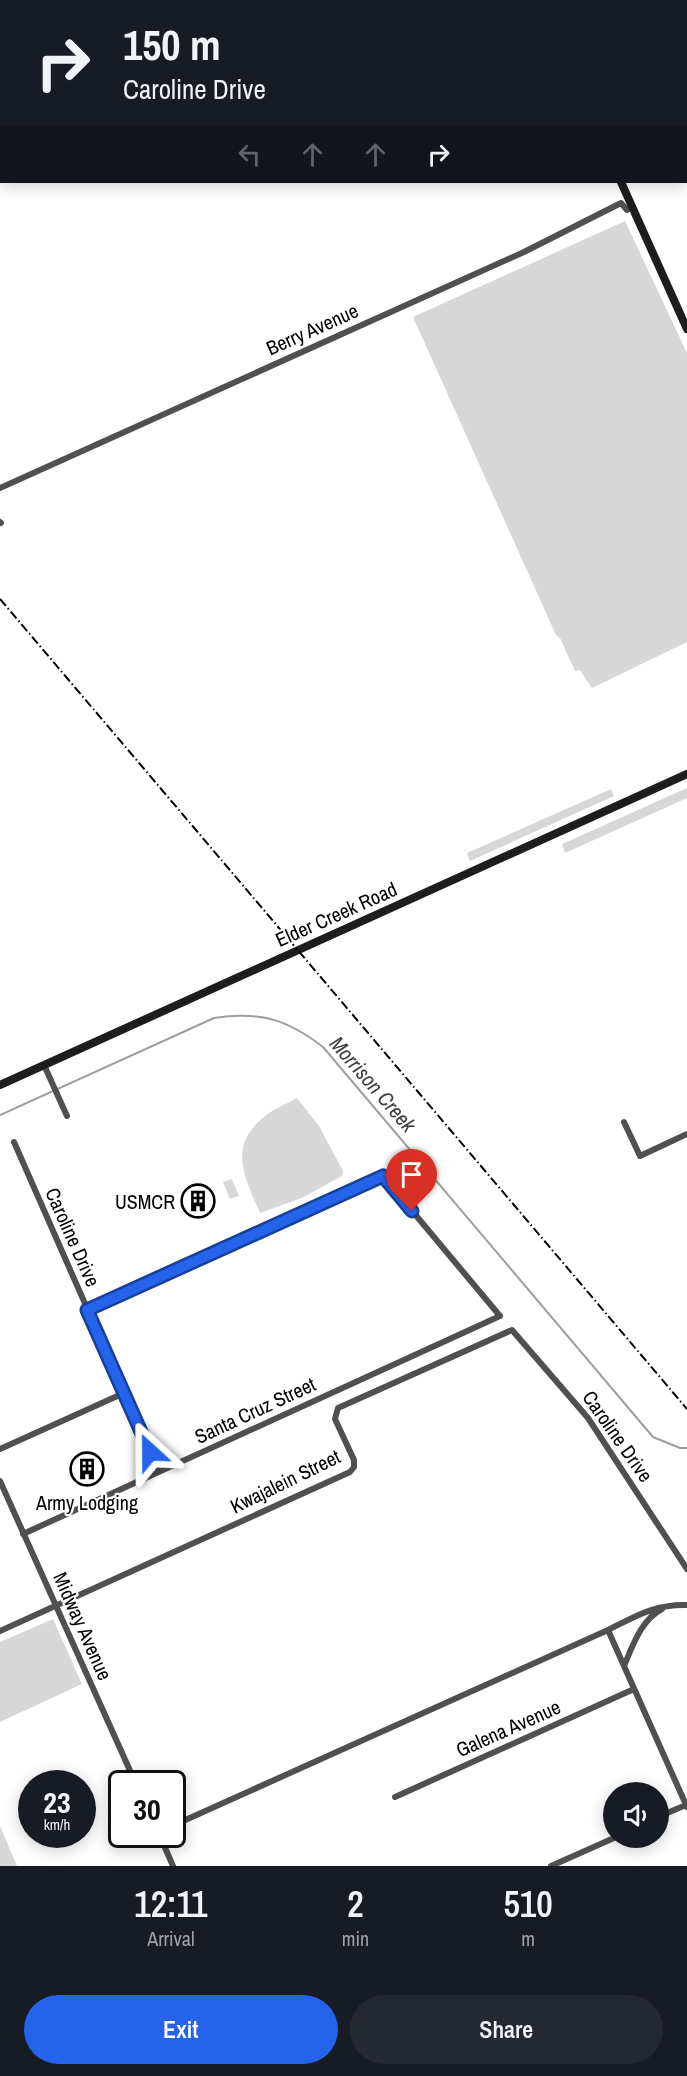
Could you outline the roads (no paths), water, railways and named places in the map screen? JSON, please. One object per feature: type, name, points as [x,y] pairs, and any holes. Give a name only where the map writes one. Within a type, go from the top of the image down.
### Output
[{"type":"street","points":[[621,183],[687,329]]},
{"type":"street","name":"Berry Avenue","points":[[0,488],[524,252],[621,203],[627,210],[632,207]]},
{"type":"street","name":"Elder Creek Road","points":[[0,1085],[687,774]]},
{"type":"street","points":[[44,1065],[67,1116]]},
{"type":"street","points":[[624,1122],[640,1156],[687,1134]]},
{"type":"street","name":"Caroline Drive","points":[[14,1142],[87,1310],[383,1176],[500,1316]]},
{"type":"street","points":[[87,1310],[159,1472]]},
{"type":"street","name":"Santa Cruz Street","points":[[23,1534],[500,1316]]},
{"type":"street","name":"Caroline Drive","points":[[512,1330],[588,1418],[687,1569]]},
{"type":"street","name":"Kwajalein Street","points":[[0,1631],[350,1472],[354,1467],[354,1460],[335,1419],[338,1408],[512,1330]]},
{"type":"street","points":[[0,1449],[124,1393]]},
{"type":"street","name":"Midway Avenue","points":[[0,1481],[130,1770]]},
{"type":"street","points":[[186,1820],[659,1606],[687,1605]]},
{"type":"street","points":[[624,1666],[635,1639],[652,1615],[669,1606]]},
{"type":"street","points":[[608,1630],[687,1806],[669,1813]]},
{"type":"street","name":"Galena Avenue","points":[[395,1797],[634,1689]]},
{"type":"street","points":[[551,1866],[603,1843]]},
{"type":"street","points":[[165,1848],[173,1866]]},
{"type":"waterway","name":"Morrison Creek","points":[[0,1115],[214,1018],[259,1017],[285,1024],[310,1037],[323,1047],[653,1437],[680,1448],[687,1448]]},
{"type":"railway","points":[[0,599],[687,1409]]},
{"type":"place","name":"USMCR","points":[[198,1201]]},
{"type":"place","name":"Army Lodging","points":[[87,1469]]}]
